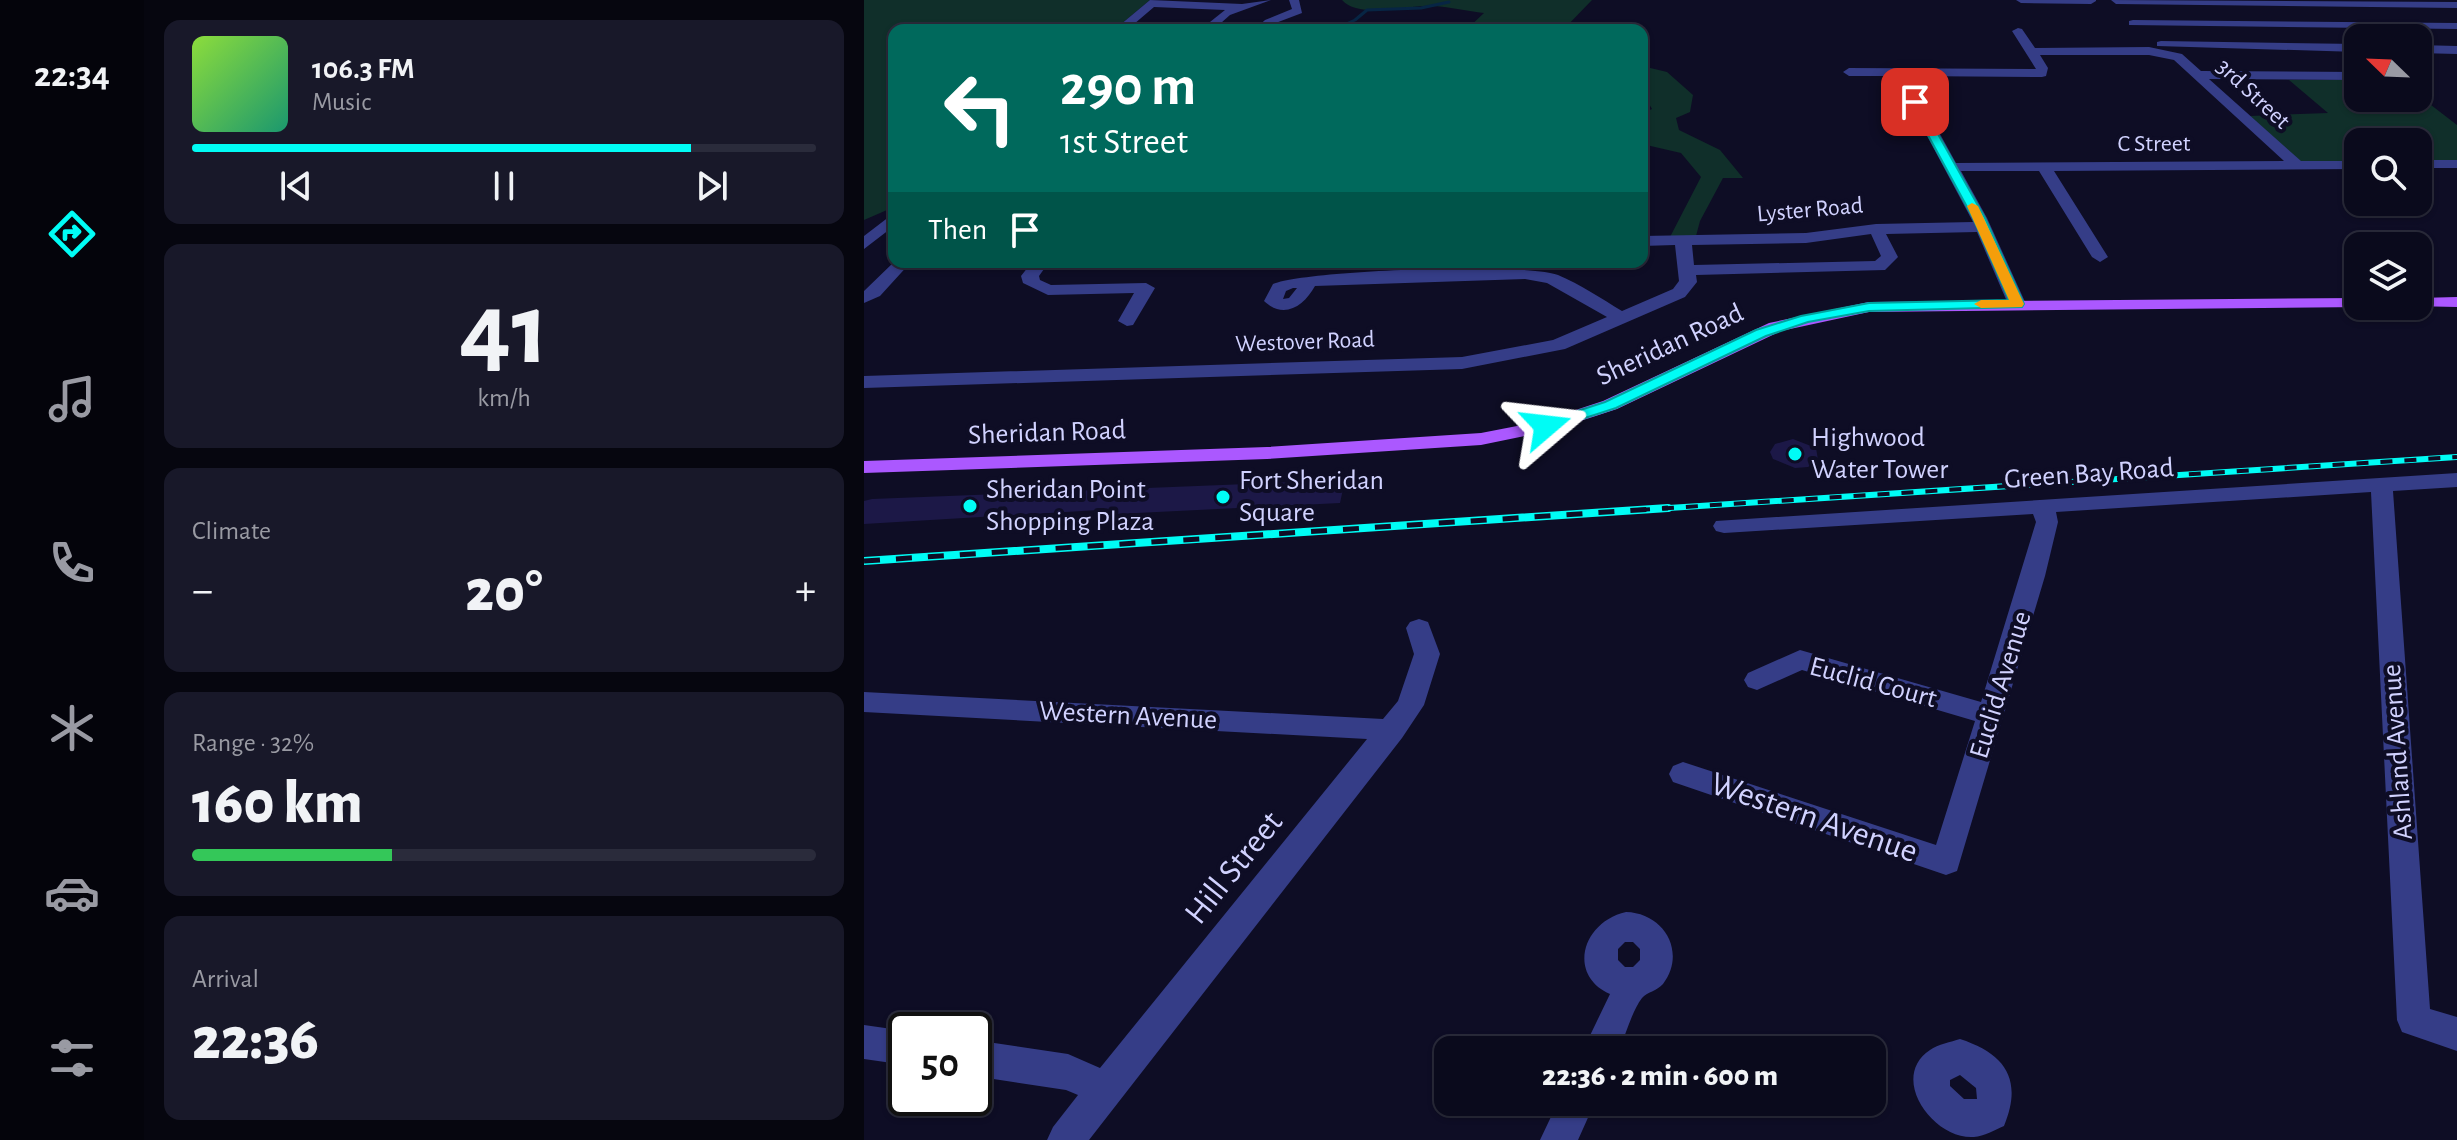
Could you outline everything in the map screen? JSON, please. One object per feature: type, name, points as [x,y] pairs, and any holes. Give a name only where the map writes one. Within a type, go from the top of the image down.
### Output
[{"type":"main road","points":[[2432,303],[2457,302]]},
{"type":"main road","name":"Sheridan Road","points":[[864,467],[1251,454],[1481,439],[1546,426],[1610,405],[1761,333],[1805,319],[1869,307],[2344,303]]},
{"type":"street","points":[[1212,24],[1220,16],[1240,7],[1266,0]]},
{"type":"street","points":[[1267,24],[1298,11],[1294,0]]},
{"type":"street","points":[[2021,0],[2090,0],[2119,10],[2457,26]]},
{"type":"street","points":[[2119,10],[2165,1],[2457,5]]},
{"type":"street","points":[[1127,24],[1154,2],[1240,7]]},
{"type":"street","points":[[2119,10],[2163,45],[2344,48]]},
{"type":"street","points":[[1849,72],[2042,73],[2042,68],[2018,31]]},
{"type":"street","points":[[2432,49],[2457,50]]},
{"type":"street","name":"3rd Street","points":[[2031,52],[2149,51],[2178,57],[2297,165]]},
{"type":"street","points":[[1900,73],[1978,219],[2017,304]]},
{"type":"street","points":[[2200,75],[2344,76]]},
{"type":"street","points":[[2432,164],[2457,164]]},
{"type":"street","name":"C Street","points":[[1951,167],[2344,165]]},
{"type":"street","points":[[2044,167],[2100,257]]},
{"type":"street","points":[[864,224],[888,218]]},
{"type":"street","name":"Lyster Road","points":[[1648,241],[1806,238],[1978,219]]},
{"type":"street","points":[[864,244],[888,222]]},
{"type":"street","points":[[1683,240],[1687,270],[1879,266],[1890,257],[1876,229]]},
{"type":"street","points":[[864,298],[897,268]]},
{"type":"street","points":[[1036,268],[1030,276],[1036,286],[1048,290],[1146,288],[1127,321]]},
{"type":"street","points":[[1308,283],[1477,268],[1552,279],[1622,318]]},
{"type":"street","name":"Westover Road","points":[[864,382],[1462,363],[1558,345],[1679,293],[1688,282],[1687,270]]},
{"type":"street","name":"Green Bay Road","points":[[1724,526],[2457,480]]},
{"type":"street","name":"Ashland Avenue","points":[[2382,485],[2414,1020],[2457,1034]]},
{"type":"street","name":"Euclid Avenue","points":[[1946,862],[1992,716],[2047,522],[2043,507]]},
{"type":"street","name":"Hill Street","points":[[1066,1140],[1410,705],[1427,654],[1419,628]]},
{"type":"street","name":"Euclid Court","points":[[1757,680],[1800,660],[1992,716]]},
{"type":"street","name":"Western Avenue","points":[[864,702],[1392,730]]},
{"type":"street","name":"Western Avenue","points":[[1683,774],[1946,862]]},
{"type":"street","points":[[1607,1036],[1632,983]]},
{"type":"street","points":[[864,1042],[888,1045]]},
{"type":"street","points":[[992,1061],[1068,1072],[1106,1089]]},
{"type":"street","points":[[1559,1140],[1570,1116]]},
{"type":"green space","points":[[864,0],[1150,0],[1121,24],[888,24],[888,210],[864,220]]},
{"type":"green space","points":[[1342,0],[1592,0],[1569,24],[1472,24],[1484,13],[1434,6],[1372,10],[1350,6]]},
{"type":"green space","points":[[1648,67],[1667,72],[1693,95],[1690,112],[1676,118],[1679,130],[1720,150],[1743,178],[1723,178],[1700,221],[1696,236],[1670,237],[1701,177],[1681,153],[1648,145],[1648,111],[1652,109],[1648,102]]},
{"type":"green space","points":[[2289,80],[2344,80],[2344,112],[2432,112],[2432,106],[2457,125],[2457,162],[2432,162],[2432,128],[2344,128],[2344,162],[2300,161],[2250,116],[2328,113]]},
{"type":"building","name":"Highwood Water Tower","points":[[1793,439],[1816,448],[1818,460],[1808,467],[1795,468],[1773,459],[1770,452],[1775,444]]},
{"type":"building","points":[[1345,480],[1340,503],[1096,515],[1099,510],[864,524],[864,501],[872,499]]},
{"type":"waterway","points":[[1346,24],[1367,10],[1421,8],[1449,2]]},
{"type":"railway","points":[[1638,510],[2457,457]]},
{"type":"railway","points":[[864,561],[1668,508]]},
{"type":"slow traffic","points":[[1972,206],[2017,304],[1981,304]]},
{"type":"place","name":"Highwood Water Tower","points":[[1795,454]]},
{"type":"place","name":"Fort Sheridan Square","points":[[1223,497]]},
{"type":"place","name":"Sheridan Point Shopping Plaza","points":[[970,506]]},
{"type":"route","points":[[1546,426],[1610,405],[1761,333],[1805,319],[1869,307],[2017,304],[1979,218],[1915,102]]}]
